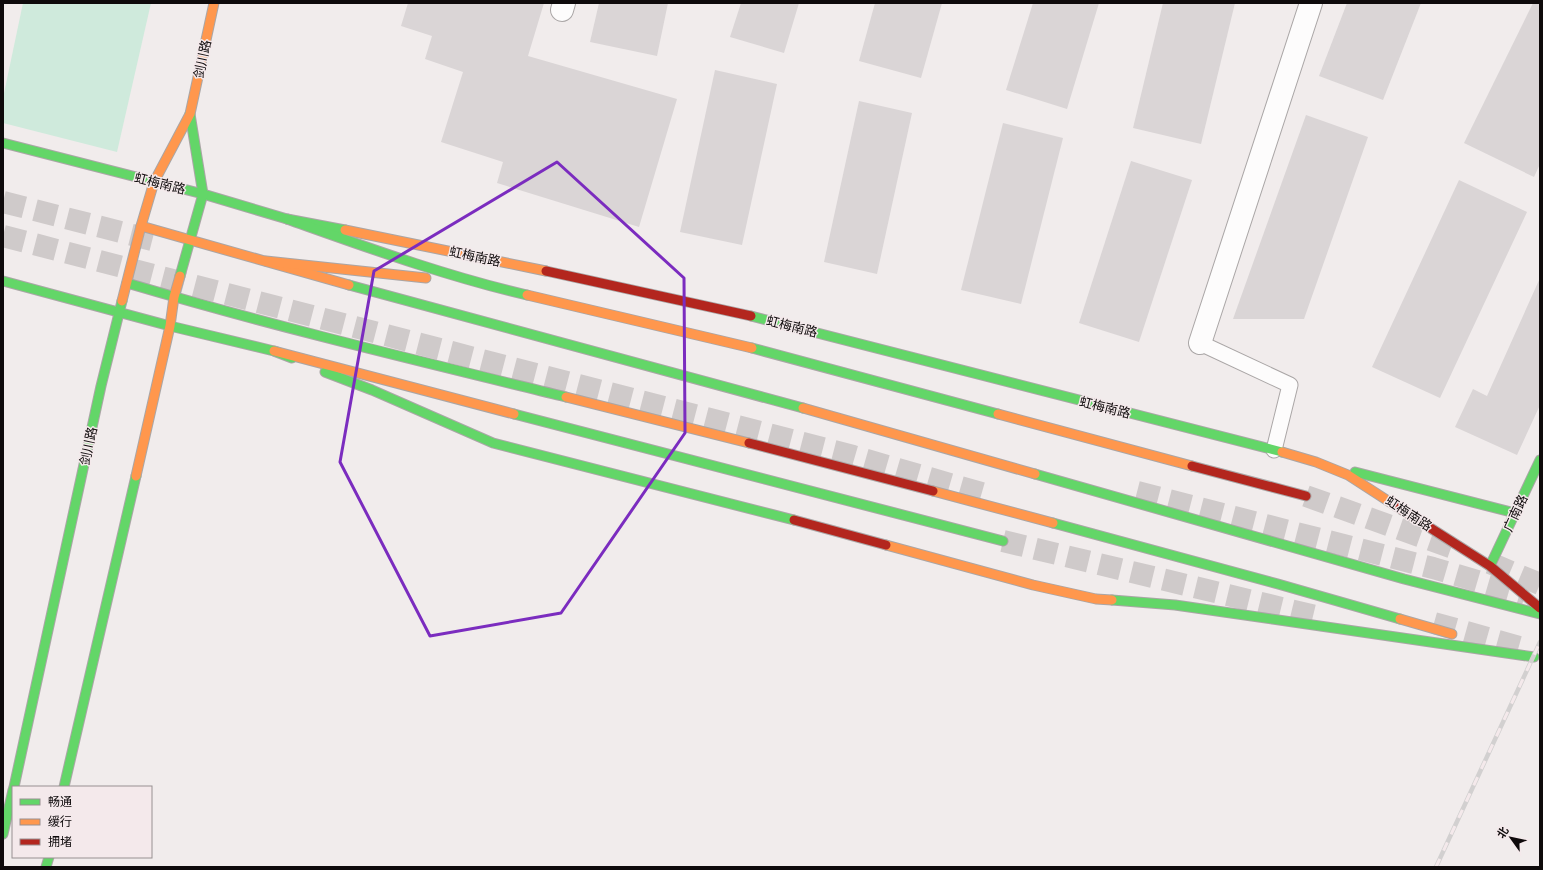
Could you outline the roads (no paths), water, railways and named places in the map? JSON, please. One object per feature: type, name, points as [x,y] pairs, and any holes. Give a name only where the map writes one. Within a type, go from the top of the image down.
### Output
[{"type":"main road","name":"剑川路","points":[[13,786],[101,386],[141,226],[154,182],[190,114],[214,3]]},
{"type":"main road","name":"剑川路","points":[[64,786],[170,326],[174,297],[192,240],[203,194],[190,114]]},
{"type":"main road","name":"虹梅南路","points":[[3,143],[203,194],[287,219],[443,249],[725,309],[1316,462],[1348,475],[1490,566],[1540,608]]},
{"type":"main road","points":[[287,219],[423,267],[479,284],[759,350],[1306,496]]},
{"type":"main road","points":[[141,226],[352,286],[766,397],[1404,579],[1540,614]]},
{"type":"main road","points":[[266,261],[479,284]]},
{"type":"main road","points":[[3,281],[170,326],[274,351],[1003,541]]},
{"type":"main road","points":[[127,283],[174,297],[411,359],[833,464],[1278,584],[1537,658]]},
{"type":"main road","points":[[274,351],[372,390],[493,443],[772,514],[1033,585],[1096,599],[1175,605],[1537,658]]},
{"type":"main road","name":"广南路","points":[[1490,566],[1540,460]]},
{"type":"main road","points":[[1316,462],[1515,513]]},
{"type":"main road","name":"剑川路","points":[[3,834],[12,793]]},
{"type":"street","points":[[1200,343],[1311,3]]},
{"type":"lane","points":[[1200,343],[1290,385],[1274,450]]},
{"type":"tunnel","points":[[3,202],[156,241]]},
{"type":"tunnel","points":[[3,236],[853,456],[988,495]]},
{"type":"tunnel","points":[[1137,492],[1433,568],[1525,595]]},
{"type":"tunnel","points":[[1306,496],[1456,549]]},
{"type":"tunnel","points":[[1003,541],[1315,616]]},
{"type":"tunnel","points":[[1490,563],[1540,584]]},
{"type":"tunnel","points":[[1434,623],[1523,648]]},
{"type":"railway","points":[[1436,867],[1540,642]]}]
